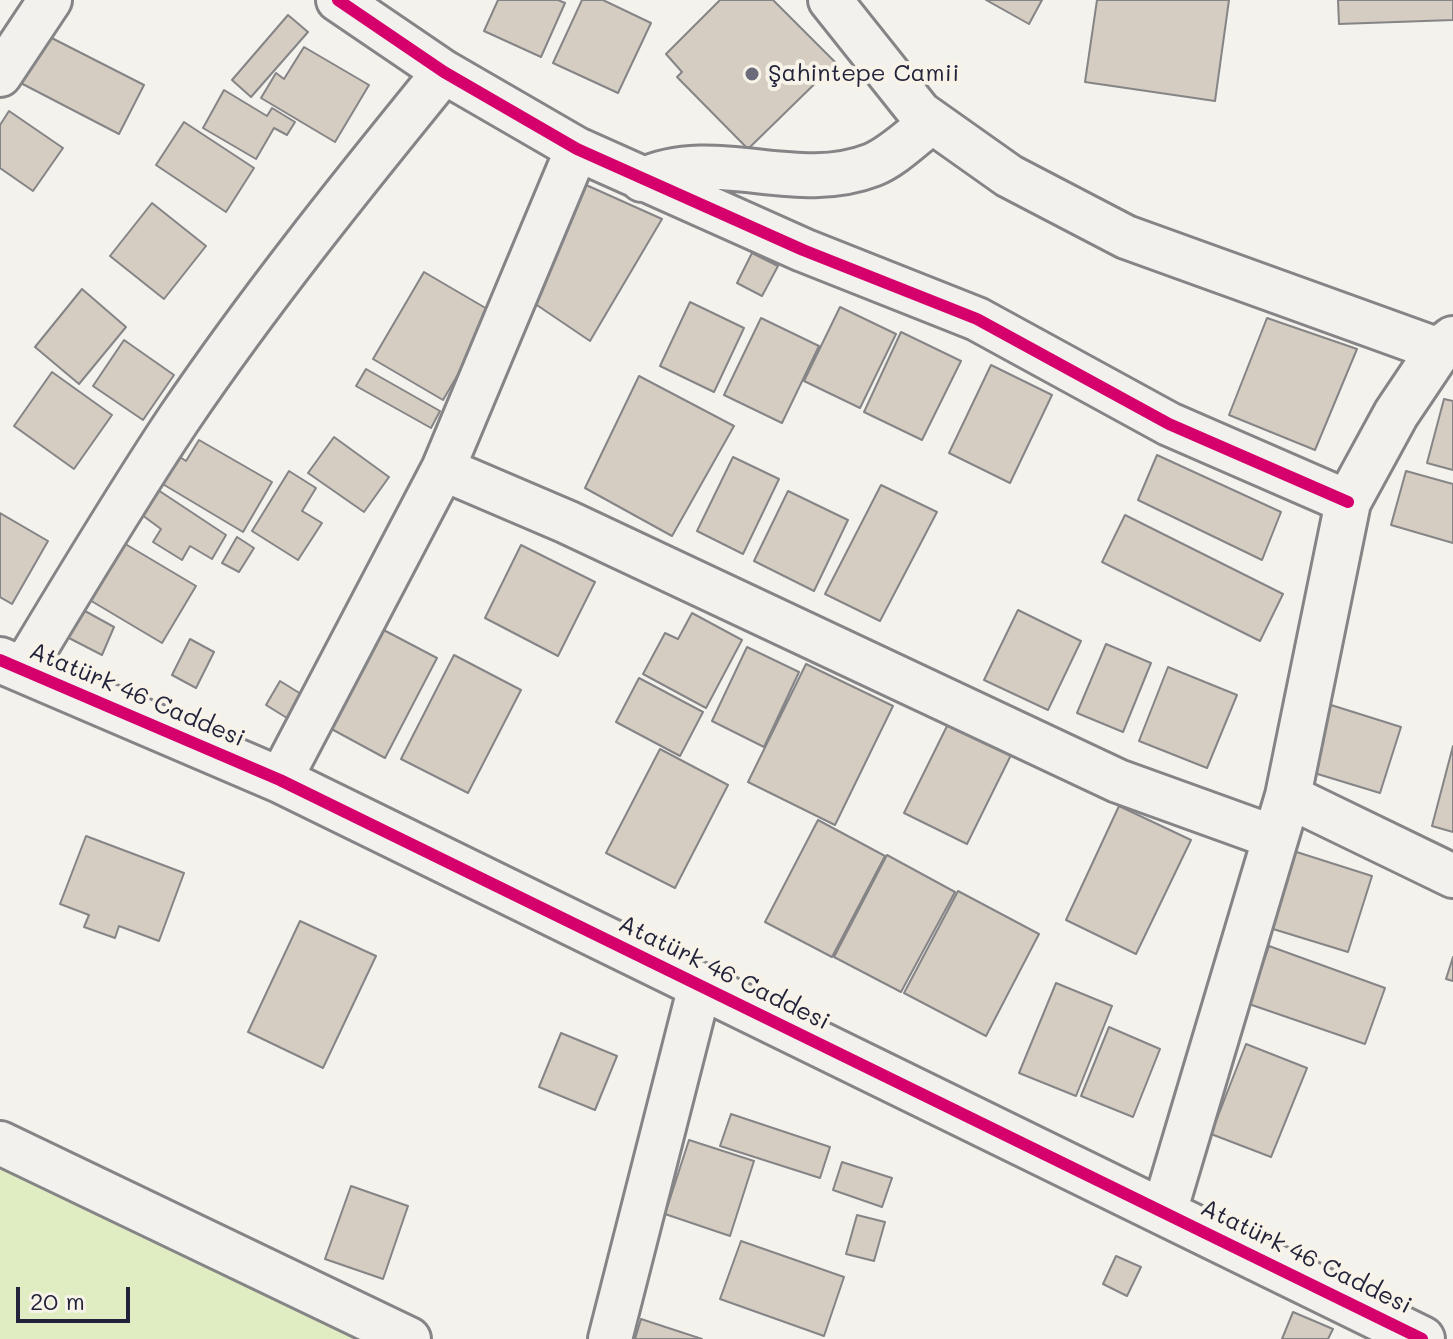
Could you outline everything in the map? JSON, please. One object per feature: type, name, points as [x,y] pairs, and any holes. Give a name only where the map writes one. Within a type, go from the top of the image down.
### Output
[{"type":"street","points":[[0,75],[50,0]]},
{"type":"street","points":[[338,0],[444,72],[577,149],[642,180],[977,319],[1169,424],[1348,502]]},
{"type":"street","points":[[830,0],[920,113],[1009,176],[1126,237],[1446,345],[1396,414],[1348,502],[1288,796],[1164,1212]]},
{"type":"street","points":[[8,668],[107,529],[247,322],[315,230],[444,72]]},
{"type":"street","points":[[642,180],[677,167],[704,165],[776,175],[846,172],[874,164],[932,122]]},
{"type":"street","points":[[280,780],[443,469],[577,149]]},
{"type":"street","points":[[443,469],[567,522],[1118,781],[1276,838]]},
{"type":"street","name":"Atatürk 46 Caddesi","points":[[8,668],[280,780],[1422,1339]]},
{"type":"street","points":[[1288,796],[1453,876]]},
{"type":"street","points":[[610,1339],[700,986]]},
{"type":"street","points":[[0,1143],[409,1339]]},
{"type":"green space","points":[[0,1157],[370,1339],[0,1339]]},
{"type":"building","points":[[498,0],[558,0],[565,3],[541,57],[484,31]]},
{"type":"building","points":[[582,0],[603,0],[651,23],[618,93],[553,63]]},
{"type":"building","name":"Şahintepe Camii","points":[[720,0],[773,0],[836,63],[748,149],[677,77],[682,72],[666,54]]},
{"type":"building","points":[[986,0],[1042,0],[1029,24]]},
{"type":"building","points":[[1097,0],[1229,0],[1215,101],[1085,82]]},
{"type":"building","points":[[1338,0],[1453,0],[1453,20],[1339,24]]},
{"type":"building","points":[[288,15],[308,32],[251,97],[232,80]]},
{"type":"building","points":[[38,31],[144,85],[119,134],[13,79]]},
{"type":"building","points":[[304,47],[369,85],[335,142],[261,98],[276,73],[284,79]]},
{"type":"building","points":[[224,90],[267,116],[272,108],[295,122],[287,135],[274,128],[256,159],[203,128]]},
{"type":"building","points":[[9,111],[63,148],[33,191],[0,168],[0,125]]},
{"type":"building","points":[[184,122],[254,168],[226,212],[156,165]]},
{"type":"building","points":[[575,180],[662,219],[590,341],[522,295]]},
{"type":"building","points":[[152,203],[206,246],[164,299],[110,256]]},
{"type":"building","points":[[752,253],[778,266],[762,296],[737,283]]},
{"type":"building","points":[[424,272],[494,313],[443,400],[373,359]]},
{"type":"building","points":[[82,289],[126,327],[79,384],[35,347]]},
{"type":"building","points":[[690,302],[744,328],[714,392],[660,366]]},
{"type":"building","points":[[840,307],[896,334],[860,408],[804,381]]},
{"type":"building","points":[[761,318],[819,346],[782,423],[724,395]]},
{"type":"building","points":[[1267,318],[1357,349],[1315,450],[1229,415]]},
{"type":"building","points":[[901,332],[961,361],[922,440],[864,412]]},
{"type":"building","points":[[124,340],[174,375],[143,420],[93,386]]},
{"type":"building","points":[[991,365],[1052,395],[1010,483],[949,453]]},
{"type":"building","points":[[366,369],[440,411],[431,428],[356,386]]},
{"type":"building","points":[[52,372],[112,415],[74,469],[14,426]]},
{"type":"building","points":[[639,376],[734,426],[672,536],[585,488]]},
{"type":"building","points":[[1444,399],[1453,401],[1453,470],[1427,463]]},
{"type":"building","points":[[334,437],[389,477],[364,512],[308,473]]},
{"type":"building","points":[[199,440],[272,482],[243,532],[161,483],[177,455],[186,461]]},
{"type":"building","points":[[1157,455],[1281,512],[1262,560],[1138,500]]},
{"type":"building","points":[[733,457],[779,479],[743,554],[697,531]]},
{"type":"building","points":[[289,471],[316,488],[302,511],[322,523],[298,560],[252,531]]},
{"type":"building","points":[[1406,471],[1453,484],[1453,543],[1391,525]]},
{"type":"building","points":[[881,485],[937,512],[880,621],[825,594]]},
{"type":"building","points":[[158,490],[226,535],[212,559],[190,546],[182,560],[153,542],[161,529],[138,512]]},
{"type":"building","points":[[788,491],[848,520],[814,591],[754,561]]},
{"type":"building","points":[[0,513],[48,541],[12,604],[0,597]]},
{"type":"building","points":[[1125,515],[1283,594],[1260,641],[1102,562]]},
{"type":"building","points":[[237,537],[254,548],[239,572],[222,563]]},
{"type":"building","points":[[122,542],[196,586],[162,643],[88,599]]},
{"type":"building","points":[[521,545],[595,582],[558,656],[485,618]]},
{"type":"building","points":[[1018,610],[1081,641],[1048,710],[984,680]]},
{"type":"building","points":[[85,611],[114,627],[102,655],[67,637]]},
{"type":"building","points":[[692,613],[742,640],[706,708],[643,674],[665,633],[678,639]]},
{"type":"building","points":[[378,627],[437,658],[385,758],[326,726]]},
{"type":"building","points":[[190,639],[214,652],[196,688],[172,675]]},
{"type":"building","points":[[1106,644],[1151,663],[1123,732],[1077,713]]},
{"type":"building","points":[[747,647],[799,672],[764,747],[712,721]]},
{"type":"building","points":[[454,655],[521,690],[468,793],[401,759]]},
{"type":"building","points":[[806,664],[893,706],[835,825],[748,782]]},
{"type":"building","points":[[1168,667],[1237,695],[1207,768],[1139,741]]},
{"type":"building","points":[[639,678],[703,712],[680,756],[616,722]]},
{"type":"building","points":[[280,681],[301,694],[287,718],[266,705]]},
{"type":"building","points":[[1331,705],[1401,727],[1380,793],[1311,772]]},
{"type":"building","points":[[950,720],[1013,751],[967,844],[904,813]]},
{"type":"building","points":[[1453,746],[1453,832],[1432,826]]},
{"type":"building","points":[[660,749],[728,785],[675,888],[606,853]]},
{"type":"building","points":[[1119,806],[1191,840],[1136,954],[1066,920]]},
{"type":"building","points":[[818,820],[885,856],[832,957],[765,922]]},
{"type":"building","points":[[86,836],[184,873],[159,941],[119,926],[115,938],[84,927],[89,915],[60,904]]},
{"type":"building","points":[[1284,848],[1372,876],[1348,952],[1260,925]]},
{"type":"building","points":[[887,855],[955,892],[901,992],[834,957]]},
{"type":"building","points":[[958,891],[1039,934],[986,1036],[904,993]]},
{"type":"building","points":[[300,921],[376,956],[323,1068],[248,1032]]},
{"type":"building","points":[[1269,946],[1385,988],[1365,1044],[1249,1004]]},
{"type":"building","points":[[1453,957],[1453,981],[1446,979]]},
{"type":"building","points":[[1056,983],[1112,1006],[1076,1096],[1019,1073]]},
{"type":"building","points":[[1109,1027],[1160,1049],[1133,1117],[1081,1096]]},
{"type":"building","points":[[561,1033],[617,1056],[595,1110],[539,1087]]},
{"type":"building","points":[[1246,1044],[1307,1068],[1271,1157],[1211,1134]]},
{"type":"building","points":[[731,1114],[830,1147],[820,1178],[720,1146]]},
{"type":"building","points":[[689,1140],[754,1161],[730,1236],[665,1214]]},
{"type":"building","points":[[842,1162],[892,1178],[882,1207],[833,1190]]},
{"type":"building","points":[[351,1186],[408,1206],[383,1279],[325,1259]]},
{"type":"building","points":[[857,1215],[885,1222],[874,1261],[846,1254]]},
{"type":"building","points":[[741,1241],[844,1277],[824,1336],[720,1299]]},
{"type":"building","points":[[1116,1256],[1141,1267],[1127,1296],[1103,1284]]},
{"type":"building","points":[[1293,1312],[1333,1329],[1328,1339],[1282,1339]]},
{"type":"building","points":[[641,1319],[702,1339],[635,1339]]},
{"type":"cycle path","points":[[338,0],[444,72],[577,149],[803,250],[977,319],[1169,424],[1348,502]]},
{"type":"cycle path","points":[[0,660],[280,780],[1422,1339]]},
{"type":"place","name":"Şahintepe Camii","points":[[752,74]]}]
